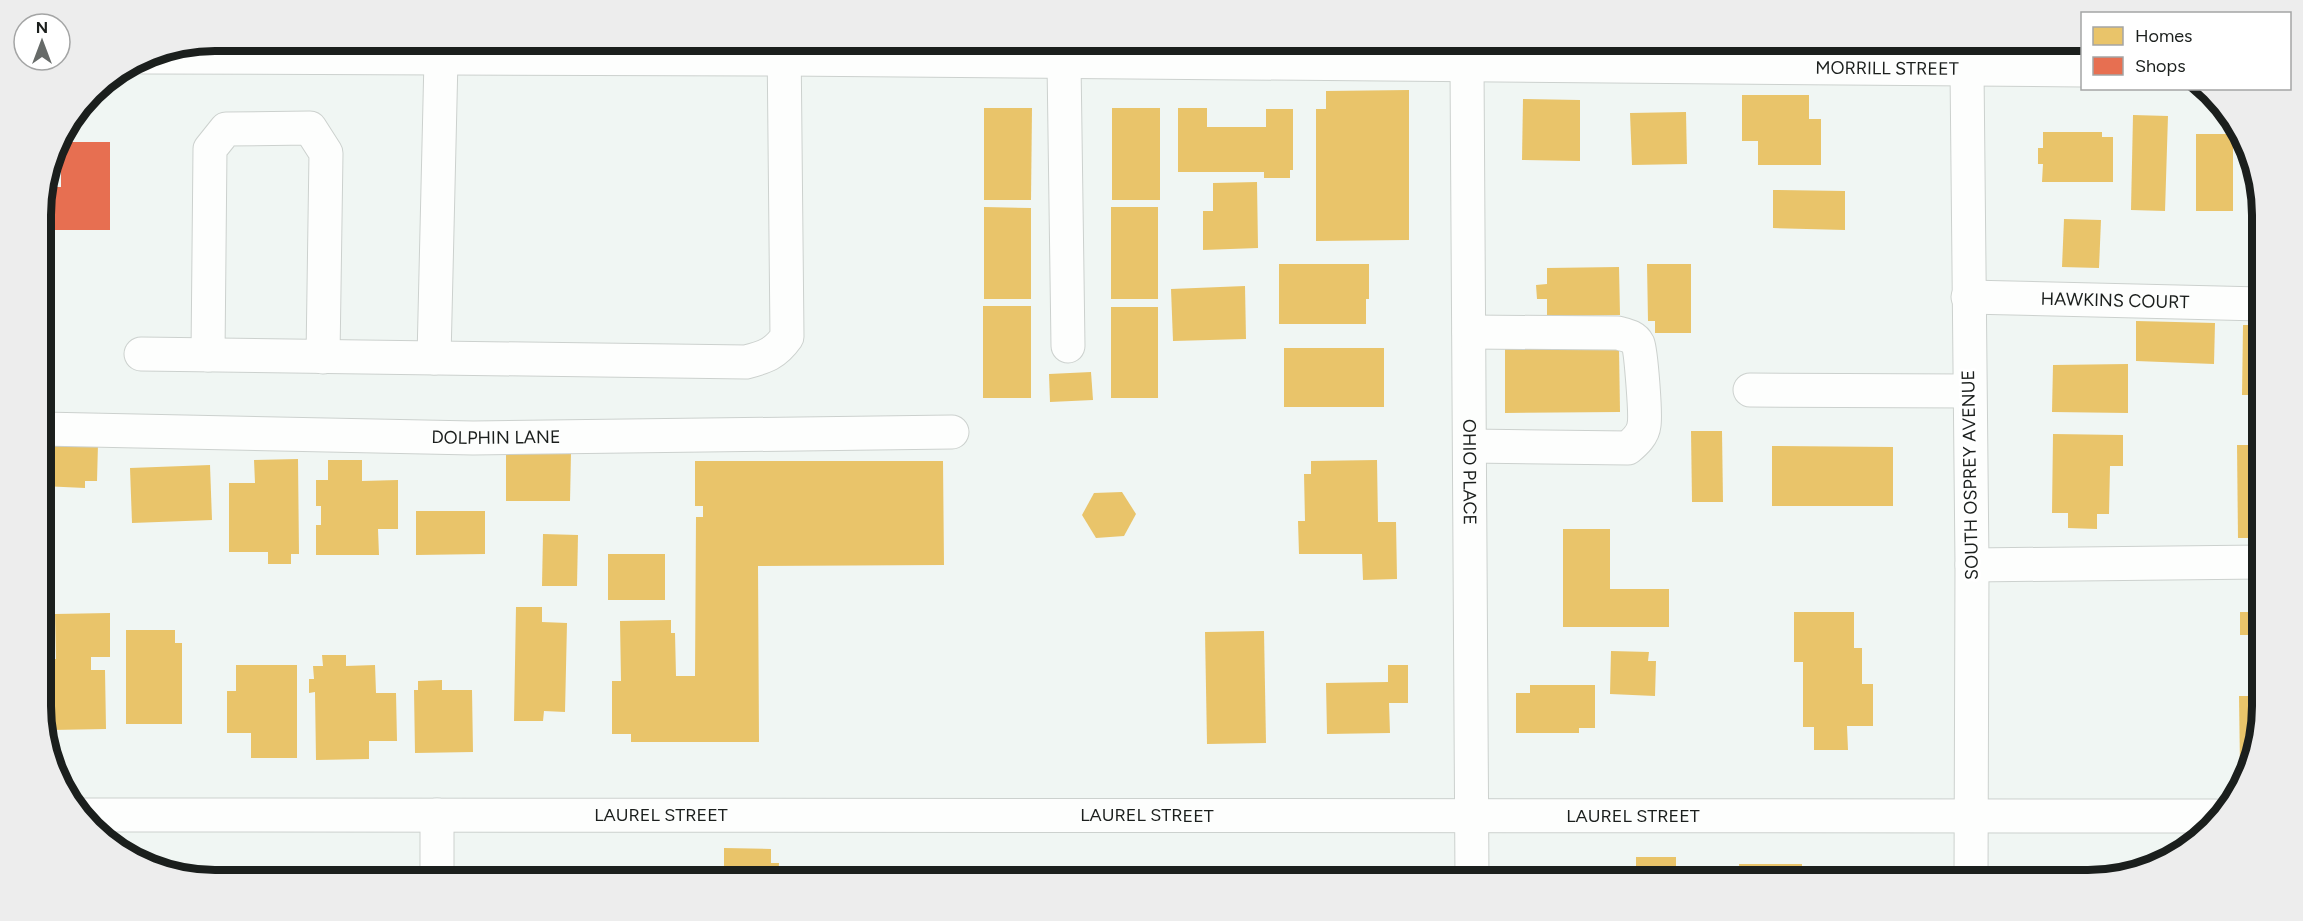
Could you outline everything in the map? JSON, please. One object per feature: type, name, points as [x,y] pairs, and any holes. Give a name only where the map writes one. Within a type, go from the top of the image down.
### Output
[{"type":"street","name":"MORRILL STREET","points":[[171,57],[441,59],[496,51]]},
{"type":"street","points":[[141,354],[746,362],[764,357],[779,349],[787,337],[784,51]]},
{"type":"street","name":"MORRILL STREET","points":[[807,51],[1064,62],[1467,66],[1971,55],[2081,70]]},
{"type":"street","name":"SOUTH OSPREY AVENUE","points":[[1971,55],[1968,297],[1972,565],[1971,870]]},
{"type":"street","points":[[434,358],[441,59]]},
{"type":"street","points":[[1064,62],[1068,346]]},
{"type":"street","name":"OHIO PLACE","points":[[1467,66],[1472,870]]},
{"type":"street","points":[[208,356],[210,148],[226,129],[310,128],[326,153],[323,357]]},
{"type":"street","name":"HAWKINS COURT","points":[[1968,297],[2252,304]]},
{"type":"street","points":[[1469,332],[1618,333],[1630,336],[1638,344],[1643,382],[1644,426],[1638,438],[1628,448],[1470,446]]},
{"type":"street","points":[[1750,390],[1969,391]]},
{"type":"street","name":"DOLPHIN LANE","points":[[51,429],[473,438],[952,432]]},
{"type":"street","points":[[1972,565],[2252,562]]},
{"type":"street","name":"LAUREL STREET","points":[[93,815],[2209,816]]},
{"type":"street","points":[[437,815],[437,870]]},
{"type":"building: Homes","points":[[1409,90],[1409,240],[1316,241],[1316,109],[1326,109],[1326,91]]},
{"type":"building: Homes","points":[[1742,95],[1809,95],[1809,119],[1821,119],[1821,165],[1758,165],[1758,141],[1742,141]]},
{"type":"building: Homes","points":[[1523,99],[1580,100],[1580,161],[1522,160]]},
{"type":"building: Homes","points":[[984,108],[1032,108],[1031,200],[984,200]]},
{"type":"building: Homes","points":[[1112,108],[1160,108],[1160,200],[1112,200]]},
{"type":"building: Homes","points":[[1178,108],[1207,108],[1207,127],[1266,127],[1266,109],[1293,109],[1293,170],[1290,170],[1290,178],[1264,178],[1264,172],[1178,172]]},
{"type":"building: Homes","points":[[1686,112],[1687,164],[1632,165],[1630,113]]},
{"type":"building: Homes","points":[[2133,115],[2168,116],[2165,211],[2131,210]]},
{"type":"building: Homes","points":[[2043,132],[2102,132],[2102,137],[2113,137],[2113,182],[2042,182],[2043,164],[2038,164],[2038,148],[2043,148]]},
{"type":"building: Homes","points":[[2196,134],[2230,134],[2233,139],[2233,211],[2196,211]]},
{"type":"building: Homes","points":[[1257,182],[1258,248],[1203,250],[1203,211],[1213,211],[1213,183]]},
{"type":"building: Homes","points":[[1773,190],[1845,191],[1845,230],[1773,228]]},
{"type":"building: Homes","points":[[984,207],[1031,208],[1031,299],[984,299]]},
{"type":"building: Homes","points":[[1111,207],[1158,207],[1158,299],[1111,299]]},
{"type":"building: Homes","points":[[2064,219],[2101,220],[2099,268],[2062,267]]},
{"type":"building: Homes","points":[[1279,264],[1369,264],[1366,324],[1279,324]]},
{"type":"building: Homes","points":[[1647,264],[1691,264],[1691,333],[1655,333],[1655,321],[1648,321]]},
{"type":"building: Homes","points":[[1619,267],[1620,315],[1547,316],[1547,299],[1537,299],[1536,285],[1547,284],[1547,268]]},
{"type":"building: Homes","points":[[1245,286],[1246,339],[1173,341],[1171,289]]},
{"type":"building: Homes","points":[[983,306],[1031,306],[1031,398],[983,398]]},
{"type":"building: Homes","points":[[1111,307],[1158,307],[1158,398],[1111,398]]},
{"type":"building: Homes","points":[[2136,321],[2215,323],[2214,364],[2136,361]]},
{"type":"building: Homes","points":[[2243,325],[2252,325],[2252,395],[2242,395]]},
{"type":"building: Homes","points":[[1619,347],[1620,412],[1505,413],[1505,348]]},
{"type":"building: Homes","points":[[1284,348],[1384,348],[1384,407],[1284,407]]},
{"type":"building: Homes","points":[[2128,364],[2128,413],[2052,412],[2053,365]]},
{"type":"building: Homes","points":[[1091,372],[1093,400],[1050,402],[1049,374]]},
{"type":"building: Homes","points":[[1691,431],[1722,431],[1723,502],[1692,502]]},
{"type":"building: Homes","points":[[2053,434],[2123,435],[2123,466],[2110,466],[2109,514],[2097,514],[2097,529],[2068,528],[2068,513],[2052,513]]},
{"type":"building: Homes","points":[[51,438],[98,444],[97,481],[85,481],[85,488],[51,486]]},
{"type":"building: Homes","points":[[2237,445],[2252,445],[2252,538],[2238,538]]},
{"type":"building: Homes","points":[[1772,446],[1893,447],[1893,506],[1772,506]]},
{"type":"building: Homes","points":[[506,451],[571,453],[570,501],[506,501]]},
{"type":"building: Homes","points":[[298,459],[299,554],[291,554],[291,564],[268,564],[268,552],[229,552],[229,483],[255,483],[254,460]]},
{"type":"building: Homes","points":[[328,460],[362,460],[362,481],[398,480],[398,529],[378,529],[379,555],[316,555],[316,525],[321,525],[321,506],[316,506],[316,480],[328,480]]},
{"type":"building: Homes","points":[[1377,460],[1378,522],[1396,522],[1397,579],[1363,580],[1362,554],[1299,554],[1298,521],[1305,521],[1304,474],[1311,474],[1311,461]]},
{"type":"building: Homes","points":[[695,461],[943,461],[944,565],[758,566],[759,742],[631,742],[631,734],[612,734],[612,681],[621,681],[620,621],[671,620],[671,633],[675,633],[676,676],[695,676],[696,517],[703,517],[703,506],[695,506]]},
{"type":"building: Homes","points":[[210,465],[212,520],[132,523],[130,468]]},
{"type":"building: Homes","points":[[1122,492],[1136,514],[1124,536],[1096,538],[1082,515],[1094,493]]},
{"type":"building: Homes","points":[[416,511],[485,511],[485,554],[416,555]]},
{"type":"building: Homes","points":[[1563,529],[1610,529],[1610,589],[1669,589],[1669,627],[1563,627]]},
{"type":"building: Homes","points":[[543,534],[578,535],[577,586],[542,586]]},
{"type":"building: Homes","points":[[608,554],[665,554],[665,600],[608,600]]},
{"type":"building: Homes","points":[[516,607],[542,607],[542,622],[567,623],[565,712],[544,711],[543,721],[514,721]]},
{"type":"building: Homes","points":[[1794,612],[1854,612],[1854,648],[1862,648],[1862,684],[1873,684],[1873,726],[1847,726],[1848,750],[1814,750],[1814,727],[1803,727],[1803,662],[1794,662]]},
{"type":"building: Homes","points":[[2240,612],[2252,612],[2252,635],[2240,635]]},
{"type":"building: Homes","points":[[110,613],[110,657],[91,657],[91,670],[105,670],[106,729],[53,730],[51,659],[56,659],[55,614]]},
{"type":"building: Homes","points":[[126,630],[175,630],[175,643],[182,643],[182,724],[126,724]]},
{"type":"building: Homes","points":[[1264,631],[1266,743],[1207,744],[1205,632]]},
{"type":"building: Homes","points":[[1611,651],[1649,652],[1648,661],[1656,661],[1655,696],[1610,694]]},
{"type":"building: Homes","points":[[322,655],[346,655],[346,666],[375,665],[376,693],[396,693],[397,741],[369,741],[369,759],[316,760],[315,692],[309,693],[309,679],[314,679],[313,666],[323,666]]},
{"type":"building: Homes","points":[[236,665],[297,665],[297,758],[251,758],[251,733],[227,733],[227,691],[236,691]]},
{"type":"building: Homes","points":[[1388,665],[1408,665],[1408,703],[1389,703],[1390,733],[1327,734],[1326,683],[1388,682]]},
{"type":"building: Homes","points":[[442,680],[442,690],[472,690],[473,752],[415,753],[414,690],[418,690],[418,681]]},
{"type":"building: Homes","points":[[1530,685],[1595,685],[1595,728],[1579,728],[1579,733],[1516,733],[1516,693],[1530,693]]},
{"type":"building: Homes","points":[[2239,696],[2252,696],[2251,728],[2240,767]]},
{"type":"building: Homes","points":[[724,848],[771,849],[771,863],[779,863],[779,870],[724,870]]},
{"type":"building: Homes","points":[[1636,857],[1676,857],[1676,870],[1636,870]]},
{"type":"building: Homes","points":[[1739,864],[1802,864],[1802,870],[1739,870]]},
{"type":"building: Homes","points":[[799,869],[852,869],[852,870]]},
{"type":"building: Shops","points":[[68,142],[110,142],[110,230],[51,230],[52,193],[53,187],[61,187],[61,159]]}]
